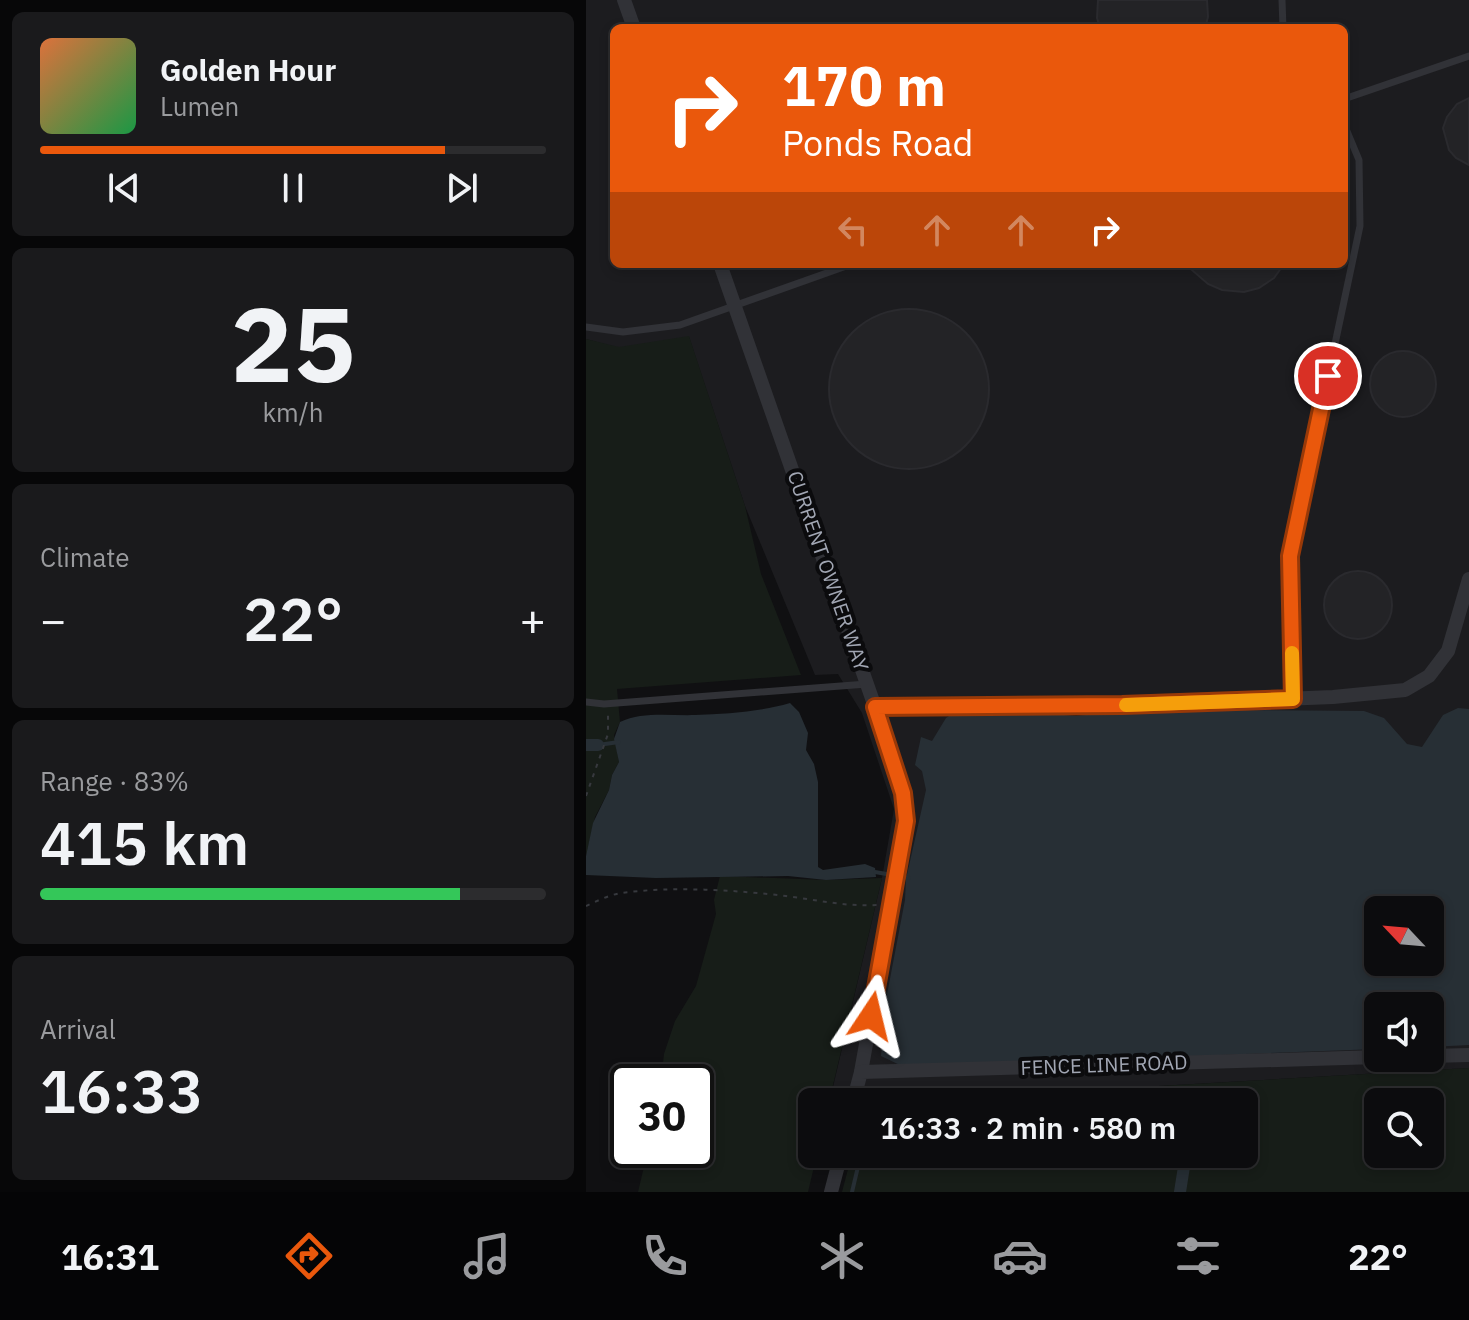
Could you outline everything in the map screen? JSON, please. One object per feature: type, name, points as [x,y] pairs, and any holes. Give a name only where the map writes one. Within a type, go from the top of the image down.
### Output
[{"type":"street","points":[[624,0],[633,24]]},
{"type":"street","name":"CURRENT OWNER WAY","points":[[722,268],[903,793],[906,821],[861,1072]]},
{"type":"street","points":[[875,707],[1122,705],[1293,699],[1405,690],[1429,676],[1448,651],[1469,579]]},
{"type":"street","points":[[1444,1056],[1469,1055]]},
{"type":"street","name":"FENCE LINE ROAD","points":[[861,1072],[1364,1057]]},
{"type":"street","points":[[857,1088],[861,1072]]},
{"type":"street","points":[[831,1192],[837,1168]]},
{"type":"lane","points":[[1282,0],[1283,24]]},
{"type":"lane","points":[[1348,98],[1469,56]]},
{"type":"lane","points":[[1293,699],[1290,556],[1360,226],[1359,160],[1348,134]]},
{"type":"lane","points":[[586,327],[623,332],[680,325],[840,268]]},
{"type":"lane","points":[[586,702],[604,704],[867,684]]},
{"type":"path","points":[[586,796],[608,734],[610,718],[604,704]]},
{"type":"path","points":[[586,906],[618,894],[652,891],[723,891],[858,906],[891,904]]},
{"type":"shaded area","points":[[586,0],[1469,0],[1469,1068],[1444,1069],[1444,992],[1364,992],[1364,1072],[1400,1072],[1125,1088],[833,1087],[882,878],[894,809],[862,713],[838,674],[815,675],[745,506],[689,337],[619,348],[586,339]]},
{"type":"shaded area","points":[[689,336],[745,506],[761,574],[801,675],[617,689],[620,722],[614,735],[619,762],[595,817],[586,856],[586,339],[619,347]]},
{"type":"shaded area","points":[[790,703],[799,712],[808,733],[806,750],[814,764],[818,782],[818,867],[823,870],[865,864],[875,868],[876,877],[826,880],[788,876],[656,878],[586,875],[586,856],[593,823],[619,762],[614,739],[620,722],[648,715],[743,712]]},
{"type":"shaded area","points":[[1458,708],[1469,709],[1469,1045],[1444,1046],[1444,992],[1364,992],[1364,1050],[904,1067],[881,1056],[885,1005],[905,900],[906,879],[926,790],[922,771],[915,765],[921,737],[932,741],[946,718],[955,712],[1031,712],[1076,716],[1141,709],[1364,711],[1384,718],[1407,744],[1422,747],[1443,715]]},
{"type":"shaded area","points":[[720,876],[826,880],[882,878],[832,1088],[798,1088],[798,1168],[814,1168],[808,1192],[638,1192],[644,1168],[714,1168],[714,1064],[663,1064],[675,1021],[696,986],[716,914],[714,900]]},
{"type":"shaded area","points":[[1469,1068],[1469,1192],[842,1192],[848,1168],[1258,1168],[1258,1088],[1125,1088],[1444,1072],[1444,1069]]},
{"type":"building","points":[[1098,0],[1207,0],[1206,24],[1099,24]]},
{"type":"building","points":[[1469,98],[1469,165],[1449,150],[1443,128],[1457,104]]},
{"type":"building","points":[[1190,268],[1281,268],[1274,278],[1259,288],[1244,292],[1222,290],[1208,284]]},
{"type":"building","points":[[909,309],[939,315],[965,333],[983,359],[989,389],[983,419],[965,445],[939,463],[909,469],[879,463],[853,445],[835,419],[829,389],[835,359],[853,333],[879,315]]},
{"type":"building","points":[[1409,351],[1427,360],[1434,371],[1434,397],[1427,408],[1416,415],[1397,417],[1379,408],[1372,397],[1370,378],[1379,360],[1390,353]]},
{"type":"building","points":[[1358,571],[1382,581],[1392,605],[1382,629],[1358,639],[1334,629],[1324,605],[1334,581]]},
{"type":"waterway","points":[[598,745],[619,742]]},
{"type":"waterway","points":[[586,745],[598,745]]},
{"type":"waterway","points":[[875,872],[909,878]]},
{"type":"waterway","points":[[852,1192],[858,1168]]},
{"type":"waterway","points":[[1180,1192],[1184,1168]]},
{"type":"slow traffic","points":[[1126,705],[1293,699],[1292,653]]},
{"type":"route","points":[[871,1016],[906,821],[903,793],[875,707],[1122,705],[1293,699],[1290,556],[1328,376]]}]
